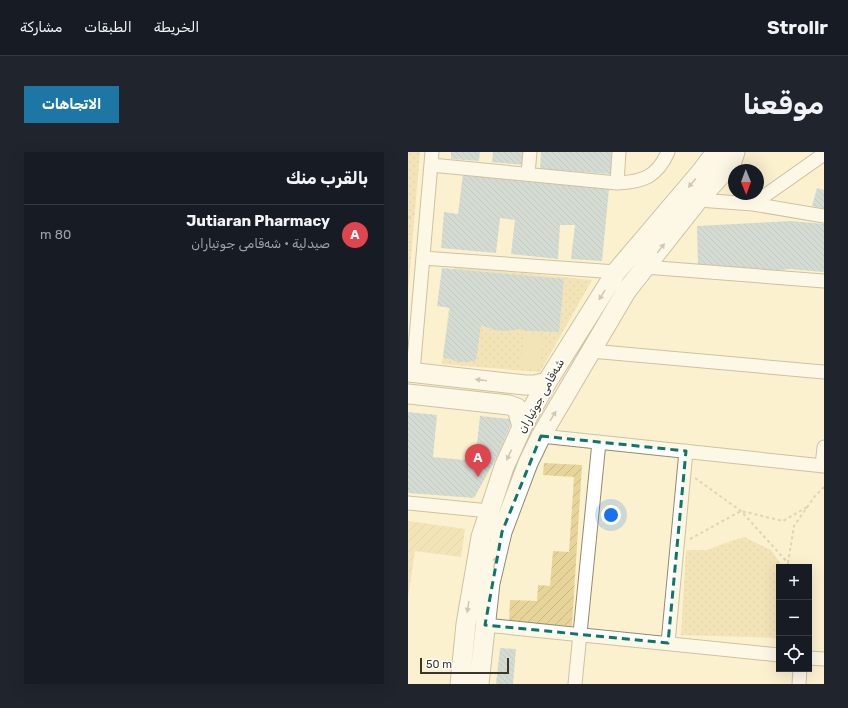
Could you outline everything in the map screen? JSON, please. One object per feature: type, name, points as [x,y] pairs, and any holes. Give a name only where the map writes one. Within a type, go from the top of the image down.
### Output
[{"type":"main road","name":"شەقامی جوتیاران","points":[[479,684],[486,625],[481,582],[481,536],[504,467],[522,427],[547,382],[616,272],[702,172],[716,152]]},
{"type":"main road","name":"شەقامی جوتیاران","points":[[460,684],[466,624],[528,463],[541,436],[627,290],[698,200],[731,164],[735,152]]},
{"type":"main road","points":[[410,372],[535,385],[547,382]]},
{"type":"main road","points":[[500,404],[502,382]]},
{"type":"main road","points":[[408,394],[509,405],[517,408],[522,427]]},
{"type":"street","points":[[410,372],[423,258],[432,152]]},
{"type":"street","points":[[528,174],[530,152]]},
{"type":"street","points":[[617,183],[619,152]]},
{"type":"street","points":[[431,165],[617,183],[634,182],[655,173],[668,152]]},
{"type":"street","points":[[752,204],[810,158],[824,154]]},
{"type":"street","points":[[698,200],[752,204],[824,216]]},
{"type":"street","points":[[423,258],[616,272]]},
{"type":"street","points":[[645,267],[824,281]]},
{"type":"street","points":[[590,352],[824,372]]},
{"type":"street","points":[[541,436],[823,466],[824,447]]},
{"type":"street","points":[[575,684],[600,442]]},
{"type":"street","points":[[668,643],[686,451]]},
{"type":"street","points":[[408,503],[489,511]]},
{"type":"street","points":[[486,625],[776,655]]},
{"type":"street","points":[[812,658],[824,659]]},
{"type":"street","points":[[799,684],[800,672]]},
{"type":"path","points":[[684,471],[741,511],[788,563]]},
{"type":"path","points":[[788,563],[794,526],[807,507],[824,487]]},
{"type":"path","points":[[676,554],[690,539],[741,511],[784,521],[807,507]]},
{"type":"highlighted area","points":[[541,436],[686,451],[668,643],[485,625],[502,532]]},
{"type":"shaded area","points":[[408,152],[420,152],[408,293]]},
{"type":"shaded area","points":[[454,266],[592,280],[540,372],[442,364]]},
{"type":"shaded area","points":[[524,333],[543,335],[540,368],[521,366]]},
{"type":"shaded area","points":[[544,463],[582,465],[572,626],[509,622],[510,600],[537,601],[538,585],[550,586],[553,551],[569,552],[574,477],[543,475]]},
{"type":"shaded area","points":[[408,521],[465,529],[461,557],[415,551],[408,597]]},
{"type":"shaded area","points":[[744,537],[771,550],[781,564],[776,564],[776,638],[681,635],[686,550],[708,550]]},
{"type":"building","points":[[451,152],[480,152],[479,161],[451,159]]},
{"type":"building","points":[[493,152],[524,152],[523,165],[492,162]]},
{"type":"building","points":[[541,152],[612,152],[611,174],[540,169]]},
{"type":"building","points":[[463,174],[609,189],[602,261],[571,259],[575,225],[560,225],[558,259],[511,254],[515,220],[500,218],[496,253],[441,248],[444,212],[458,214]]},
{"type":"building","points":[[817,188],[824,190],[824,209],[812,206]]},
{"type":"building","points":[[791,221],[824,224],[824,272],[789,269],[776,271],[698,266],[697,226]]},
{"type":"building","points":[[442,268],[564,279],[559,332],[526,331],[522,329],[505,331],[495,330],[481,325],[476,360],[459,362],[443,357],[450,308],[437,306]]},
{"type":"building","points":[[408,412],[437,415],[433,457],[475,461],[480,416],[509,419],[511,424],[498,455],[474,498],[408,493]]},
{"type":"building","points":[[500,648],[516,649],[513,684],[496,684]]},
{"type":"place","name":"Jutiaran Pharmacy","points":[[478,477]]}]
